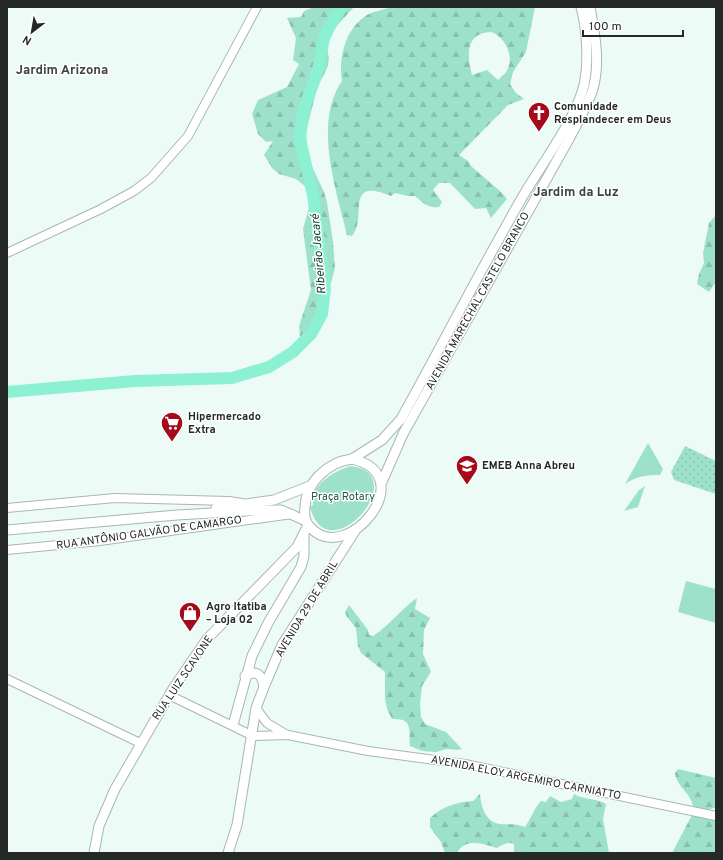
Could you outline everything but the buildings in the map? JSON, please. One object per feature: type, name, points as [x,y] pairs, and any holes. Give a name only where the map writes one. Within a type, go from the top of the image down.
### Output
[{"type":"main road","points":[[7,253],[101,209],[134,191],[151,178],[188,136],[256,7]]},
{"type":"main road","name":"AVENIDA MARECHAL CASTELO BRANCO","points":[[352,459],[382,440],[401,419],[523,197],[568,121],[584,84],[586,58],[585,23],[581,7]]},
{"type":"main road","name":"AVENIDA MARECHAL CASTELO BRANCO","points":[[382,482],[403,434],[569,139],[586,104],[595,82],[596,70],[596,43],[590,7]]},
{"type":"main road","points":[[7,530],[177,515],[281,510],[292,514],[307,523],[312,530],[326,536],[336,537],[360,528],[376,505],[381,493],[382,482],[376,471],[370,466],[352,459],[338,462],[324,470],[312,485],[305,503],[307,523]]},
{"type":"main road","points":[[177,515],[274,500],[312,485]]},
{"type":"main road","points":[[7,508],[115,498],[229,501],[247,504]]},
{"type":"main road","name":"RUA ANTÔNIO GALVÃO DE CAMARGO","points":[[7,550],[100,541],[292,514]]},
{"type":"main road","name":"RUA LUIZ SCAVONE","points":[[94,853],[98,826],[106,808],[140,743],[169,695],[207,639],[288,557],[304,535],[307,523]]},
{"type":"main road","name":"AVENIDA 29 DE ABRIL","points":[[228,853],[237,825],[253,736],[256,708],[264,687],[282,645],[355,531]]},
{"type":"main road","points":[[233,725],[245,676],[259,641],[301,567],[304,556],[304,535]]},
{"type":"main road","points":[[245,676],[252,673],[259,674],[263,678],[264,687]]},
{"type":"main road","points":[[7,679],[140,743]]},
{"type":"main road","points":[[169,695],[201,712],[233,725],[253,736],[288,735]]},
{"type":"main road","points":[[256,708],[267,723],[288,735]]},
{"type":"main road","name":"AVENIDA ELOY ARGEMIRO CARNIATTO","points":[[288,735],[368,751],[465,764],[716,816]]},
{"type":"green space","points":[[314,7],[354,7],[334,29],[329,40],[327,49],[329,58],[328,66],[317,88],[306,132],[308,158],[324,192],[327,202],[335,268],[321,318],[310,333],[300,337],[299,326],[311,290],[303,229],[310,204],[309,195],[306,187],[296,179],[279,174],[273,169],[264,155],[273,141],[266,142],[258,134],[252,114],[258,100],[287,87],[299,64],[293,60],[296,38],[287,18],[301,17],[304,11]]},
{"type":"green space","points":[[391,7],[535,7],[526,52],[513,72],[510,84],[516,93],[524,99],[508,105],[459,155],[468,161],[471,166],[507,199],[491,218],[486,208],[475,209],[450,183],[439,183],[433,190],[442,202],[439,207],[429,206],[415,196],[395,193],[391,196],[376,191],[367,191],[362,195],[356,228],[352,236],[347,235],[333,177],[328,136],[329,116],[333,98],[342,81],[341,62],[345,44],[349,35],[354,27],[367,15]],"holes":[[[491,32],[496,34],[504,42],[509,52],[510,63],[506,72],[498,80],[487,70],[472,75],[469,60],[472,41],[476,36],[483,33]]]},
{"type":"green space","points":[[716,215],[716,282],[709,292],[697,284],[699,274],[704,263],[703,253],[709,223]]},
{"type":"green space","points":[[648,443],[663,469],[660,475],[642,476],[625,484]]},
{"type":"green space","points":[[685,446],[716,461],[716,494],[674,480],[671,472]]},
{"type":"green space","name":"Praça Rotary","points":[[350,466],[368,473],[374,485],[371,500],[361,515],[348,526],[333,530],[319,525],[310,507],[313,505],[313,498],[319,485],[330,475]]},
{"type":"green space","points":[[645,486],[638,507],[624,511],[639,490]]},
{"type":"green space","points":[[686,581],[716,589],[716,623],[678,612]]},
{"type":"green space","points":[[417,598],[415,609],[430,618],[424,630],[423,654],[431,672],[422,686],[420,704],[421,717],[425,724],[446,732],[462,749],[447,749],[436,752],[422,751],[410,746],[407,723],[404,720],[392,719],[387,709],[385,698],[385,672],[361,653],[358,646],[356,628],[345,612],[349,605],[368,630],[369,635],[373,636]]},
{"type":"green space","points":[[678,769],[716,778],[716,807],[708,810],[716,815],[716,853],[672,853],[693,813],[692,801],[676,779],[675,773]]},
{"type":"green space","points":[[480,794],[481,803],[487,817],[495,823],[525,827],[534,810],[541,801],[546,802],[550,796],[561,802],[572,799],[574,794],[602,802],[606,804],[603,819],[609,853],[514,853],[514,844],[510,843],[497,848],[470,843],[460,848],[457,853],[445,853],[441,842],[430,827],[430,818],[439,811],[450,806],[473,801]]},
{"type":"waterway","name":"Ribeirão Jacaré","points":[[7,392],[135,381],[232,378],[269,367],[293,352],[311,334],[322,314],[325,289],[313,195],[300,139],[303,112],[318,70],[324,38],[335,16],[342,7]]},
{"type":"place","name":"Comunidade Resplandecer em Deus","points":[[539,132]]},
{"type":"place","name":"Hipermercado Extra","points":[[172,442]]},
{"type":"place","name":"EMEB Anna Abreu","points":[[467,486]]},
{"type":"place","name":"Agro Itatiba – Loja 02","points":[[190,632]]},
{"type":"district","name":"Jardim Arizona","points":[[62,71]]},
{"type":"district","name":"Jardim da Luz","points":[[576,193]]}]
